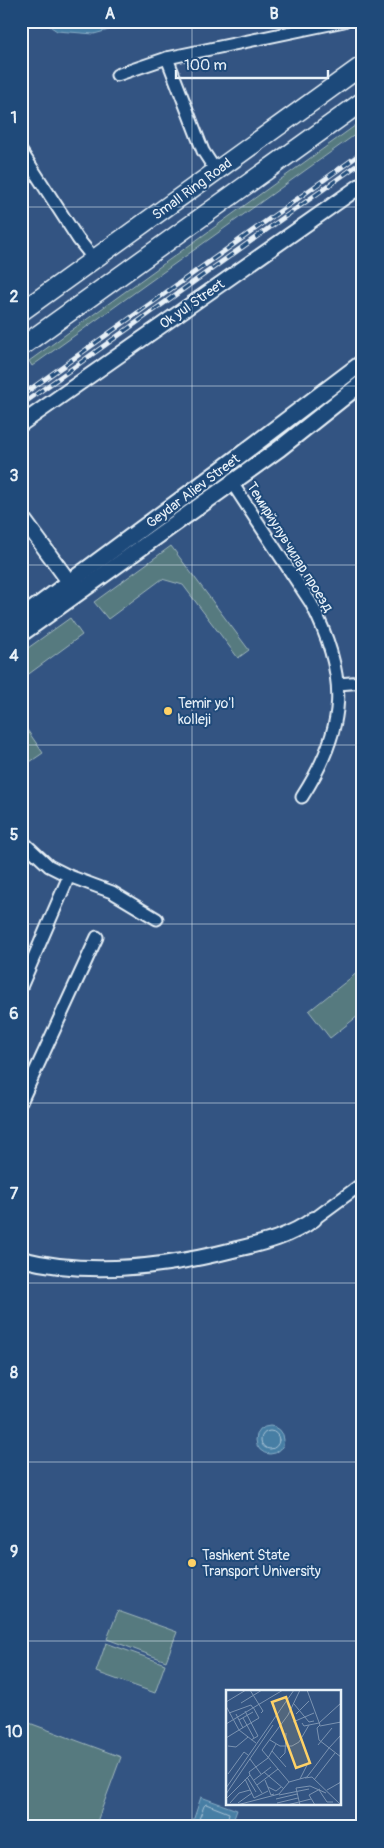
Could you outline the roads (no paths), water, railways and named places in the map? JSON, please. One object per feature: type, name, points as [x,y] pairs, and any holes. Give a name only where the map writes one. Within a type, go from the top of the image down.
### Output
[{"type":"highway","name":"Small Ring Road","points":[[21,312],[363,65]]},
{"type":"highway","points":[[323,94],[341,117]]},
{"type":"highway","name":"Small Ring Road","points":[[21,347],[363,101]]},
{"type":"main road","name":"Geydar Aliev Street","points":[[21,634],[74,588],[222,469],[363,362]]},
{"type":"main road","points":[[346,375],[360,384]]},
{"type":"main road","name":"Geydar Aliev Street","points":[[21,618],[74,588],[232,483],[279,449],[360,384]]},
{"type":"main road","points":[[222,469],[232,483]]},
{"type":"street","points":[[116,75],[167,58],[344,21]]},
{"type":"street","points":[[167,58],[203,151],[216,171]]},
{"type":"street","points":[[21,152],[78,240],[94,259]]},
{"type":"street","name":"Ok yul Street","points":[[21,424],[363,184]]},
{"type":"street","name":"Темирйулувчилар проезд","points":[[232,483],[311,603],[327,638],[335,662],[338,701],[332,737],[316,776],[302,797]]},
{"type":"street","points":[[21,516],[74,588]]},
{"type":"street","points":[[338,684],[363,682]]},
{"type":"street","points":[[21,840],[49,866],[68,876],[112,892],[157,919]]},
{"type":"street","points":[[21,987],[68,876]]},
{"type":"street","points":[[21,1102],[97,937]]},
{"type":"street","points":[[21,1259],[80,1268],[135,1267],[210,1256],[273,1240],[297,1230],[363,1183]]},
{"type":"water","points":[[42,21],[100,25],[114,21],[142,21],[94,34],[57,31]]},
{"type":"water","points":[[270,1426],[280,1430],[284,1440],[280,1450],[270,1454],[260,1450],[256,1440],[260,1430]]},
{"type":"water","points":[[201,1797],[237,1810],[231,1827],[191,1827]]},
{"type":"railway","points":[[21,396],[363,152]]},
{"type":"railway","points":[[21,405],[363,161]]},
{"type":"place","name":"Temir yo'l kolleji","points":[[168,711]]},
{"type":"place","name":"Tashkent State Transport University","points":[[192,1563]]}]
